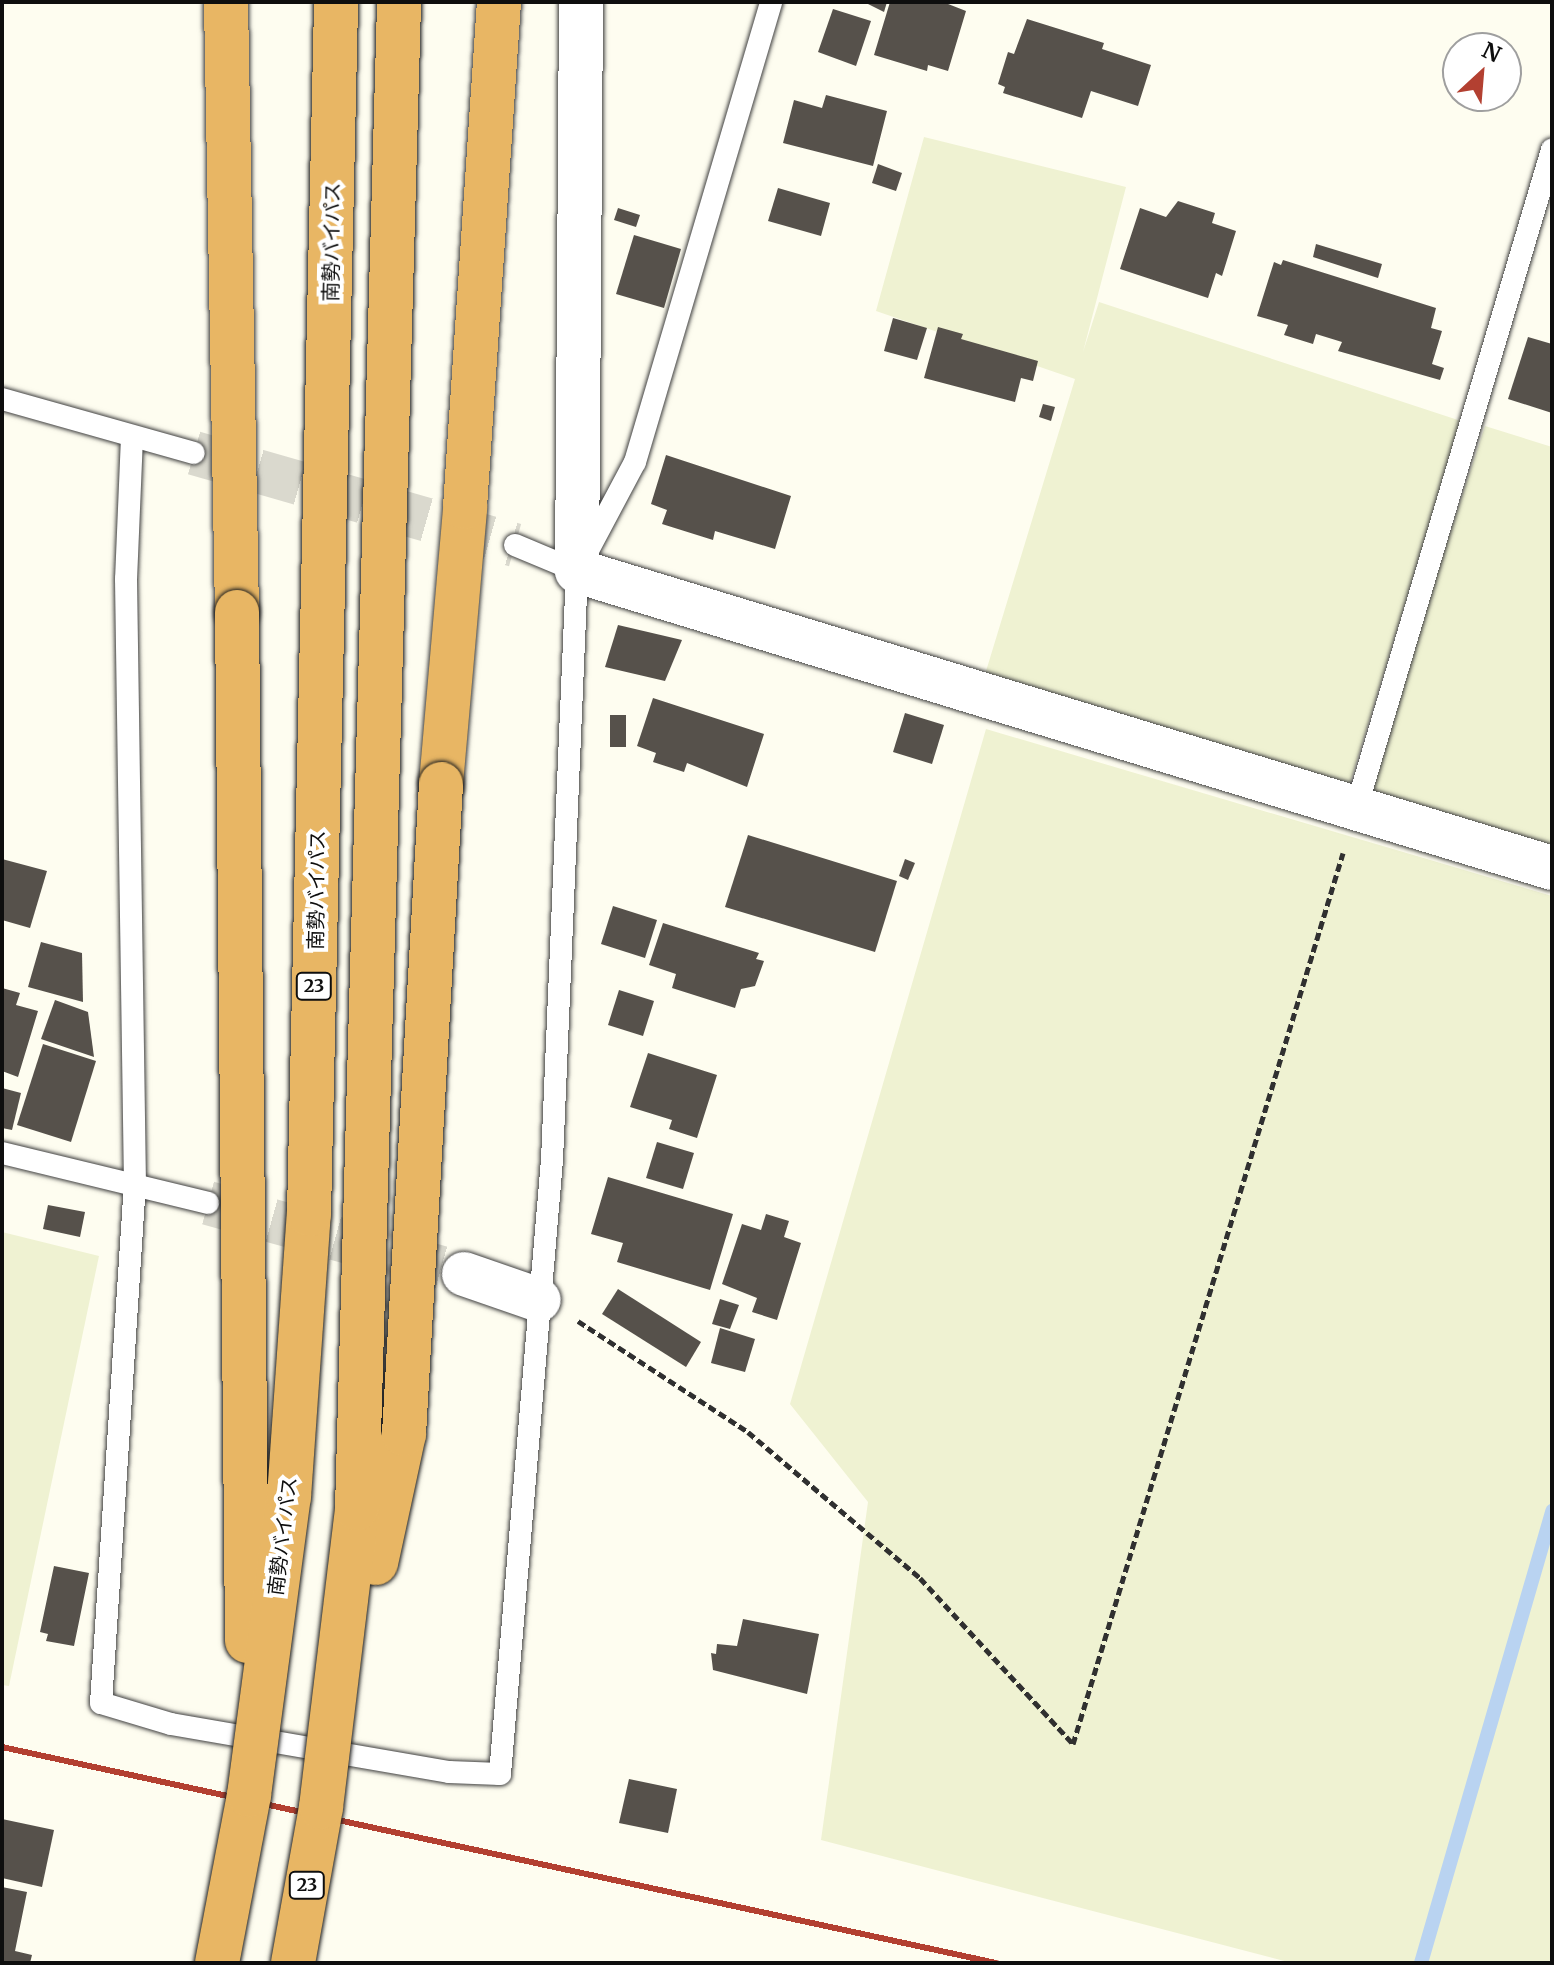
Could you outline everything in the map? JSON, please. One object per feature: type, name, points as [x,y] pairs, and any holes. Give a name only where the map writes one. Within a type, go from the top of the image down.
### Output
[{"type":"highway","points":[[226,2],[237,612],[249,1795]]},
{"type":"highway","name":"南勢バイパス","points":[[217,1963],[249,1795],[289,1497],[309,1214],[336,2]]},
{"type":"highway","name":"23","points":[[293,1963],[321,1807],[357,1508],[399,2]]},
{"type":"highway","points":[[321,1807],[404,1434],[441,784],[465,507],[499,2]]},
{"type":"street","points":[[581,2],[577,571],[1552,868]]},
{"type":"street","points":[[464,1274],[539,1300]]},
{"type":"lane","points":[[132,437],[126,579],[135,1183],[101,1703],[171,1724],[449,1772],[500,1774],[555,1113],[577,571],[635,462],[771,2]]},
{"type":"lane","points":[[1356,809],[1552,150]]},
{"type":"lane","points":[[2,399],[194,453]]},
{"type":"lane","points":[[515,545],[577,571]]},
{"type":"lane","points":[[2,1153],[208,1203]]},
{"type":"path","points":[[539,1300],[748,1432],[920,1578],[1073,1744],[1356,809]]},
{"type":"green space","points":[[924,137],[1126,187],[1083,352],[1099,302],[1461,421],[1349,786],[983,681],[1075,379],[876,311]]},
{"type":"green space","points":[[1485,426],[1552,447],[1552,852],[1365,793]]},
{"type":"green space","points":[[986,729],[1552,896],[1552,1963],[1292,1963],[821,1840],[868,1502],[790,1404]]},
{"type":"green space","points":[[2,1232],[99,1256],[9,1686],[2,1685]]},
{"type":"building","points":[[864,2],[887,2],[884,12]]},
{"type":"building","points":[[890,2],[943,2],[966,11],[948,71],[928,65],[927,71],[874,55]]},
{"type":"building","points":[[833,9],[871,21],[856,66],[818,52]]},
{"type":"building","points":[[1027,19],[1104,43],[1102,49],[1151,65],[1138,106],[1091,91],[1082,118],[1003,93],[1005,87],[998,84],[1008,52],[1014,54]]},
{"type":"building","points":[[826,95],[887,111],[873,166],[783,143],[794,100],[822,108]]},
{"type":"building","points":[[878,164],[902,173],[896,191],[872,183]]},
{"type":"building","points":[[778,188],[830,203],[821,236],[768,221]]},
{"type":"building","points":[[1178,201],[1215,213],[1212,223],[1236,231],[1222,276],[1216,273],[1208,298],[1120,269],[1140,208],[1166,217]]},
{"type":"building","points":[[618,208],[640,215],[636,227],[614,220]]},
{"type":"building","points":[[634,235],[681,249],[664,308],[616,294]]},
{"type":"building","points":[[1316,244],[1382,264],[1378,278],[1313,257]]},
{"type":"building","points":[[1283,260],[1436,308],[1431,328],[1442,331],[1432,364],[1444,368],[1440,380],[1338,351],[1342,342],[1316,334],[1313,344],[1284,335],[1288,325],[1257,316],[1274,262],[1281,265]]},
{"type":"building","points":[[893,318],[927,328],[917,360],[884,351]]},
{"type":"building","points":[[938,327],[963,334],[961,339],[1038,361],[1033,381],[1021,378],[1015,402],[924,378]]},
{"type":"building","points":[[1528,337],[1552,344],[1552,413],[1508,399]]},
{"type":"building","points":[[1043,404],[1055,407],[1051,421],[1039,417]]},
{"type":"building","points":[[666,455],[791,496],[775,549],[715,531],[713,540],[662,524],[667,510],[651,504]]},
{"type":"building","points":[[618,625],[682,640],[665,681],[605,667]]},
{"type":"building","points":[[653,698],[764,734],[747,787],[687,763],[684,772],[653,762],[656,753],[637,746]]},
{"type":"building","points":[[905,713],[944,725],[932,764],[893,752]]},
{"type":"building","points":[[610,715],[626,715],[626,747],[610,747]]},
{"type":"building","points":[[748,835],[897,881],[875,952],[725,907]]},
{"type":"building","points":[[2,859],[47,871],[30,928],[2,920]]},
{"type":"building","points":[[905,859],[915,863],[908,880],[899,876]]},
{"type":"building","points":[[613,906],[657,920],[645,958],[601,944]]},
{"type":"building","points":[[663,923],[759,953],[756,959],[764,961],[755,986],[741,989],[735,1008],[672,988],[676,974],[649,965]]},
{"type":"building","points":[[41,942],[82,953],[83,1002],[28,987]]},
{"type":"building","points":[[2,988],[20,993],[16,1005],[38,1011],[18,1077],[2,1071]]},
{"type":"building","points":[[619,990],[654,1001],[643,1036],[608,1025]]},
{"type":"building","points":[[55,1000],[88,1012],[94,1057],[41,1039]]},
{"type":"building","points":[[43,1044],[96,1061],[71,1142],[17,1125]]},
{"type":"building","points":[[648,1053],[717,1075],[697,1138],[669,1129],[672,1120],[630,1107]]},
{"type":"building","points":[[2,1088],[21,1093],[12,1130],[2,1128]]},
{"type":"building","points":[[657,1142],[694,1153],[683,1189],[646,1178]]},
{"type":"building","points":[[608,1177],[733,1214],[710,1290],[617,1262],[623,1243],[591,1234]]},
{"type":"building","points":[[48,1205],[85,1212],[80,1237],[43,1229]]},
{"type":"building","points":[[766,1214],[789,1221],[784,1237],[801,1243],[777,1320],[752,1312],[757,1298],[722,1284],[742,1224],[761,1230]]},
{"type":"building","points":[[618,1289],[701,1342],[686,1367],[602,1314]]},
{"type":"building","points":[[720,1299],[739,1305],[730,1329],[712,1324]]},
{"type":"building","points":[[720,1328],[755,1339],[745,1372],[711,1363]]},
{"type":"building","points":[[54,1566],[89,1573],[74,1646],[46,1641],[48,1634],[40,1632]]},
{"type":"building","points":[[743,1619],[819,1634],[807,1694],[713,1670],[711,1653],[716,1654],[717,1644],[737,1646]]},
{"type":"building","points":[[629,1779],[677,1789],[668,1833],[619,1823]]},
{"type":"building","points":[[2,1819],[54,1830],[42,1887],[2,1878]]},
{"type":"building","points":[[2,1887],[27,1892],[15,1951],[32,1955],[30,1963],[2,1963]]},
{"type":"waterway","points":[[1421,1963],[1552,1511]]},
{"type":"tunnel","points":[[194,453],[515,545]]},
{"type":"tunnel","points":[[208,1203],[464,1274]]},
{"type":"railway","points":[[2,1747],[996,1963]]}]
